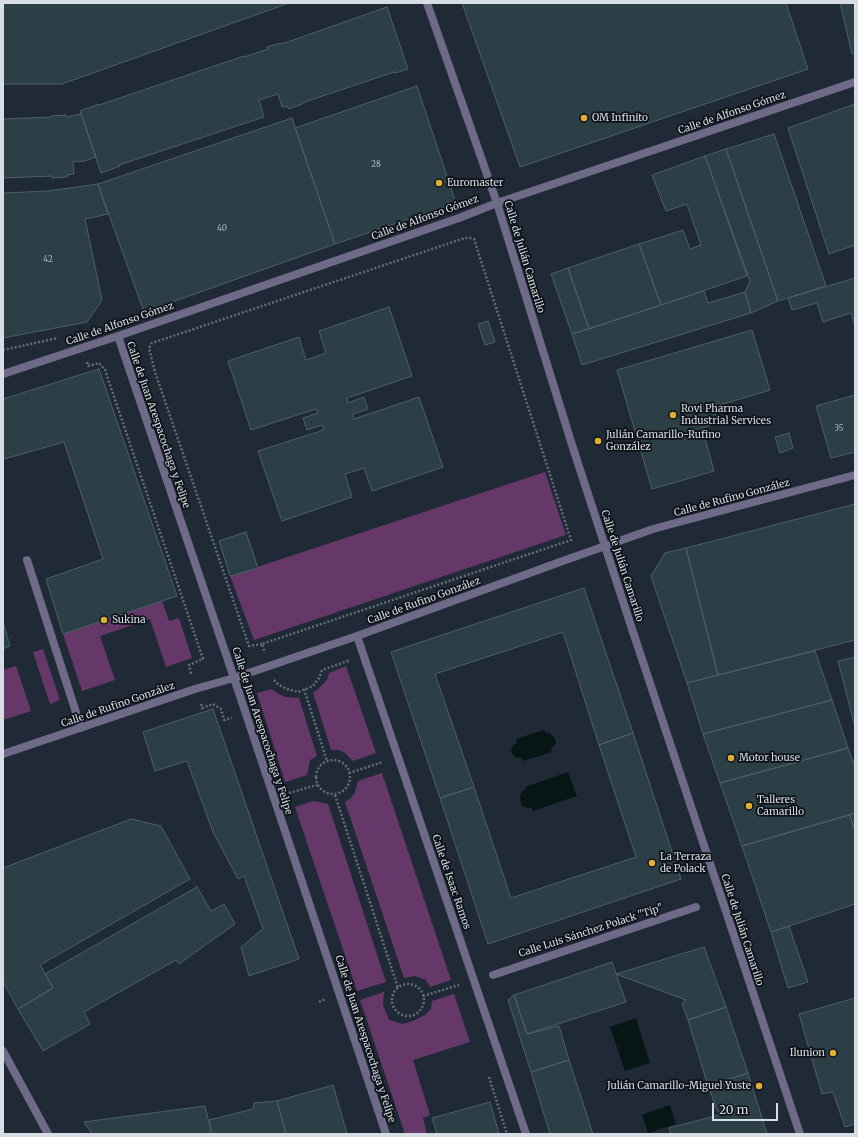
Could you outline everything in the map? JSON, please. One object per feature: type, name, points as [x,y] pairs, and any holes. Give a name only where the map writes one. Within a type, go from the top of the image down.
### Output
[{"type":"street","name":"Calle de Julián Camarillo","points":[[427,3],[497,203],[573,448],[800,1134]]},
{"type":"street","name":"Calle de Alfonso Gómez","points":[[3,374],[118,336],[459,218],[497,203],[855,82]]},
{"type":"street","name":"Calle de Juan Arespacochaga y Felipe","points":[[118,336],[386,1134]]},
{"type":"street","name":"Calle de Rufino González","points":[[3,754],[358,636],[560,562],[653,530],[855,475]]},
{"type":"street","points":[[27,560],[81,728]]},
{"type":"street","name":"Calle de Isaac Ramos","points":[[358,636],[526,1134]]},
{"type":"street","name":"Calle Luis Sánchez Polack \"Tip\"","points":[[493,974],[696,907]]},
{"type":"street","points":[[3,1051],[48,1134]]},
{"type":"path","points":[[465,238],[474,239],[571,540],[262,644],[249,646],[155,372],[149,348],[152,343],[465,238]]},
{"type":"path","points":[[3,350],[62,337]]},
{"type":"path","points":[[110,386],[196,640]]},
{"type":"path","points":[[262,644],[274,679],[278,685],[298,692],[313,686],[319,678],[322,670],[348,661]]},
{"type":"path","points":[[304,689],[327,761]]},
{"type":"path","points":[[332,760],[343,763],[349,773],[350,779],[348,785],[345,789],[335,795],[324,792],[317,785],[315,780],[318,768],[327,761],[332,760]]},
{"type":"path","points":[[349,773],[382,762]]},
{"type":"path","points":[[286,794],[317,785]]},
{"type":"path","points":[[335,795],[398,988]]},
{"type":"path","points":[[403,985],[413,985],[423,996],[423,1006],[416,1014],[406,1016],[401,1014],[394,1007],[392,1002],[393,997],[398,988],[403,985]]},
{"type":"path","points":[[423,996],[459,985]]},
{"type":"shaded area","points":[[545,472],[566,535],[254,640],[230,576]]},
{"type":"shaded area","points":[[162,601],[169,621],[179,618],[192,658],[166,667],[150,619],[100,636],[115,680],[82,691],[63,634]]},
{"type":"shaded area","points":[[43,649],[60,700],[50,704],[33,652]]},
{"type":"shaded area","points":[[16,666],[31,711],[3,720],[3,670]]},
{"type":"shaded area","points":[[346,666],[376,753],[353,761],[345,753],[339,750],[331,750],[313,692],[327,680],[329,673]]},
{"type":"shaded area","points":[[271,689],[285,697],[299,698],[317,756],[310,760],[307,775],[285,782],[257,693]]},
{"type":"shaded area","points":[[544,730],[546,733],[550,733],[555,738],[556,743],[551,749],[552,752],[523,761],[522,758],[517,758],[513,755],[511,750],[513,745],[517,743],[516,739]]},
{"type":"shaded area","points":[[568,772],[577,796],[533,811],[532,808],[527,808],[521,805],[520,796],[522,791],[526,789],[525,787]]},
{"type":"shaded area","points":[[382,773],[451,980],[430,987],[426,980],[415,976],[404,978],[345,802],[351,798],[355,792],[358,781]]},
{"type":"shaded area","points":[[313,801],[328,804],[386,982],[357,991],[295,807]]},
{"type":"shaded area","points":[[384,992],[383,1005],[389,1020],[403,1024],[425,1015],[431,1009],[432,1001],[454,994],[470,1042],[413,1060],[430,1115],[423,1118],[427,1134],[405,1134],[360,1000]]},
{"type":"shaded area","points":[[636,1018],[650,1063],[625,1071],[610,1027]]},
{"type":"shaded area","points":[[670,1105],[676,1124],[648,1133],[642,1115]]},
{"type":"building","points":[[3,3],[289,3],[62,84],[3,84]]},
{"type":"building","name":"OM Infinito","points":[[462,3],[786,3],[808,69],[520,167]]},
{"type":"building","points":[[840,3],[855,3],[855,53],[852,54]]},
{"type":"building","points":[[387,7],[408,69],[394,72],[302,103],[289,109],[287,106],[282,107],[278,94],[259,100],[264,117],[119,165],[120,166],[101,173],[80,111],[268,49],[267,47],[282,44]]},
{"type":"building","points":[[417,86],[456,203],[335,244],[295,128]]},
{"type":"building","points":[[855,104],[855,245],[829,254],[788,128]]},
{"type":"building","points":[[81,114],[96,157],[85,161],[73,162],[74,174],[67,175],[67,177],[52,178],[53,176],[3,178],[3,119],[66,115],[66,117]]},
{"type":"building","points":[[292,118],[335,244],[144,312],[98,184]]},
{"type":"building","points":[[774,134],[826,286],[778,301],[726,149]]},
{"type":"building","points":[[726,149],[778,301],[751,313],[745,292],[750,281],[705,156]]},
{"type":"building","points":[[705,156],[747,276],[661,305],[639,244],[683,230],[690,249],[701,245],[687,204],[666,211],[652,175]]},
{"type":"building","points":[[98,184],[108,214],[85,219],[102,300],[87,322],[3,338],[3,193],[48,191]]},
{"type":"building","points":[[639,244],[661,305],[589,329],[568,268]]},
{"type":"building","points":[[568,268],[589,329],[572,334],[551,274]]},
{"type":"building","points":[[855,278],[855,326],[851,313],[823,322],[817,303],[792,310],[788,298]]},
{"type":"building","points":[[704,291],[708,303],[745,292],[751,313],[582,365],[572,334]]},
{"type":"building","points":[[389,307],[412,376],[347,398],[348,403],[364,397],[368,409],[353,414],[354,419],[419,397],[443,467],[372,491],[364,468],[345,474],[352,497],[282,521],[258,451],[324,430],[322,425],[307,430],[303,418],[318,413],[316,409],[251,430],[228,361],[299,337],[306,360],[326,353],[319,331]]},
{"type":"building","points":[[488,321],[495,342],[485,345],[478,324]]},
{"type":"building","name":"Rovi Pharma Industrial Services","points":[[752,330],[770,390],[713,407],[718,423],[702,428],[714,471],[652,489],[617,370]]},
{"type":"building","points":[[99,369],[177,596],[63,634],[46,579],[103,559],[64,442],[4,459],[3,399]]},
{"type":"building","points":[[855,395],[855,452],[831,458],[816,406]]},
{"type":"building","points":[[789,433],[793,448],[780,453],[775,437]]},
{"type":"building","points":[[855,504],[855,640],[718,675],[686,548]]},
{"type":"building","points":[[246,532],[258,568],[230,576],[219,541]]},
{"type":"building","points":[[686,548],[718,675],[687,683],[651,576],[665,553]]},
{"type":"building","points":[[584,588],[633,733],[599,745],[563,632],[435,674],[474,787],[440,798],[391,652]]},
{"type":"building","points":[[3,622],[10,646],[3,649]]},
{"type":"building","points":[[815,651],[832,700],[703,734],[687,683]]},
{"type":"building","points":[[855,657],[855,727],[838,661]]},
{"type":"building","points":[[832,700],[848,748],[720,783],[703,734]]},
{"type":"building","points":[[213,709],[299,959],[249,976],[241,947],[263,929],[244,876],[238,879],[213,832],[187,761],[155,771],[143,732]]},
{"type":"building","points":[[633,733],[681,879],[488,944],[440,798],[474,787],[511,898],[636,857],[599,745]]},
{"type":"building","points":[[848,748],[855,768],[855,813],[742,846],[720,783]]},
{"type":"building","points":[[855,813],[855,825],[853,826],[850,815]]},
{"type":"building","points":[[850,815],[855,833],[855,904],[771,932],[742,846]]},
{"type":"building","points":[[131,819],[161,826],[190,879],[40,965],[53,988],[18,1009],[3,982],[3,868]]},
{"type":"building","points":[[197,887],[211,911],[224,904],[235,924],[179,964],[176,960],[84,1012],[90,1024],[43,1051],[18,1009],[53,988],[45,974]]},
{"type":"building","points":[[789,926],[808,982],[788,988],[771,932]]},
{"type":"building","points":[[704,947],[726,1007],[688,1020],[682,1003],[686,1000],[616,974]]},
{"type":"building","points":[[612,962],[626,1002],[527,1034],[514,995]]},
{"type":"building","points":[[514,995],[527,1034],[559,1026],[569,1060],[531,1072],[508,1000]]},
{"type":"building","name":"Ilunion","points":[[855,998],[855,1124],[845,1127],[833,1092],[822,1094],[799,1014]]},
{"type":"building","points":[[726,1007],[748,1073],[708,1086],[688,1020]]},
{"type":"building","points":[[569,1060],[593,1134],[550,1134],[531,1072]]},
{"type":"building","points":[[748,1073],[767,1134],[671,1134],[669,1128],[719,1115],[708,1086]]},
{"type":"building","points":[[333,1085],[347,1134],[286,1134],[277,1101]]},
{"type":"building","points":[[277,1101],[286,1134],[212,1134],[209,1120],[253,1109],[254,1103]]},
{"type":"building","points":[[490,1102],[499,1134],[437,1134],[432,1118]]},
{"type":"building","points":[[205,1106],[211,1131],[205,1134],[92,1134],[84,1122]]},
{"type":"place","name":"OM Infinito","points":[[584,118]]},
{"type":"place","name":"Euromaster","points":[[439,183]]},
{"type":"place","name":"Rovi Pharma Industrial Services","points":[[673,415]]},
{"type":"place","name":"Julián Camarillo-Rufino González","points":[[598,441]]},
{"type":"place","name":"Sukina","points":[[104,620]]},
{"type":"place","name":"Motor house","points":[[731,758]]},
{"type":"place","name":"Talleres Camarillo","points":[[749,806]]},
{"type":"place","name":"La Terraza de Polack","points":[[652,863]]},
{"type":"place","name":"Ilunion","points":[[833,1053]]},
{"type":"place","name":"Julián Camarillo-Miguel Yuste","points":[[759,1086]]}]
